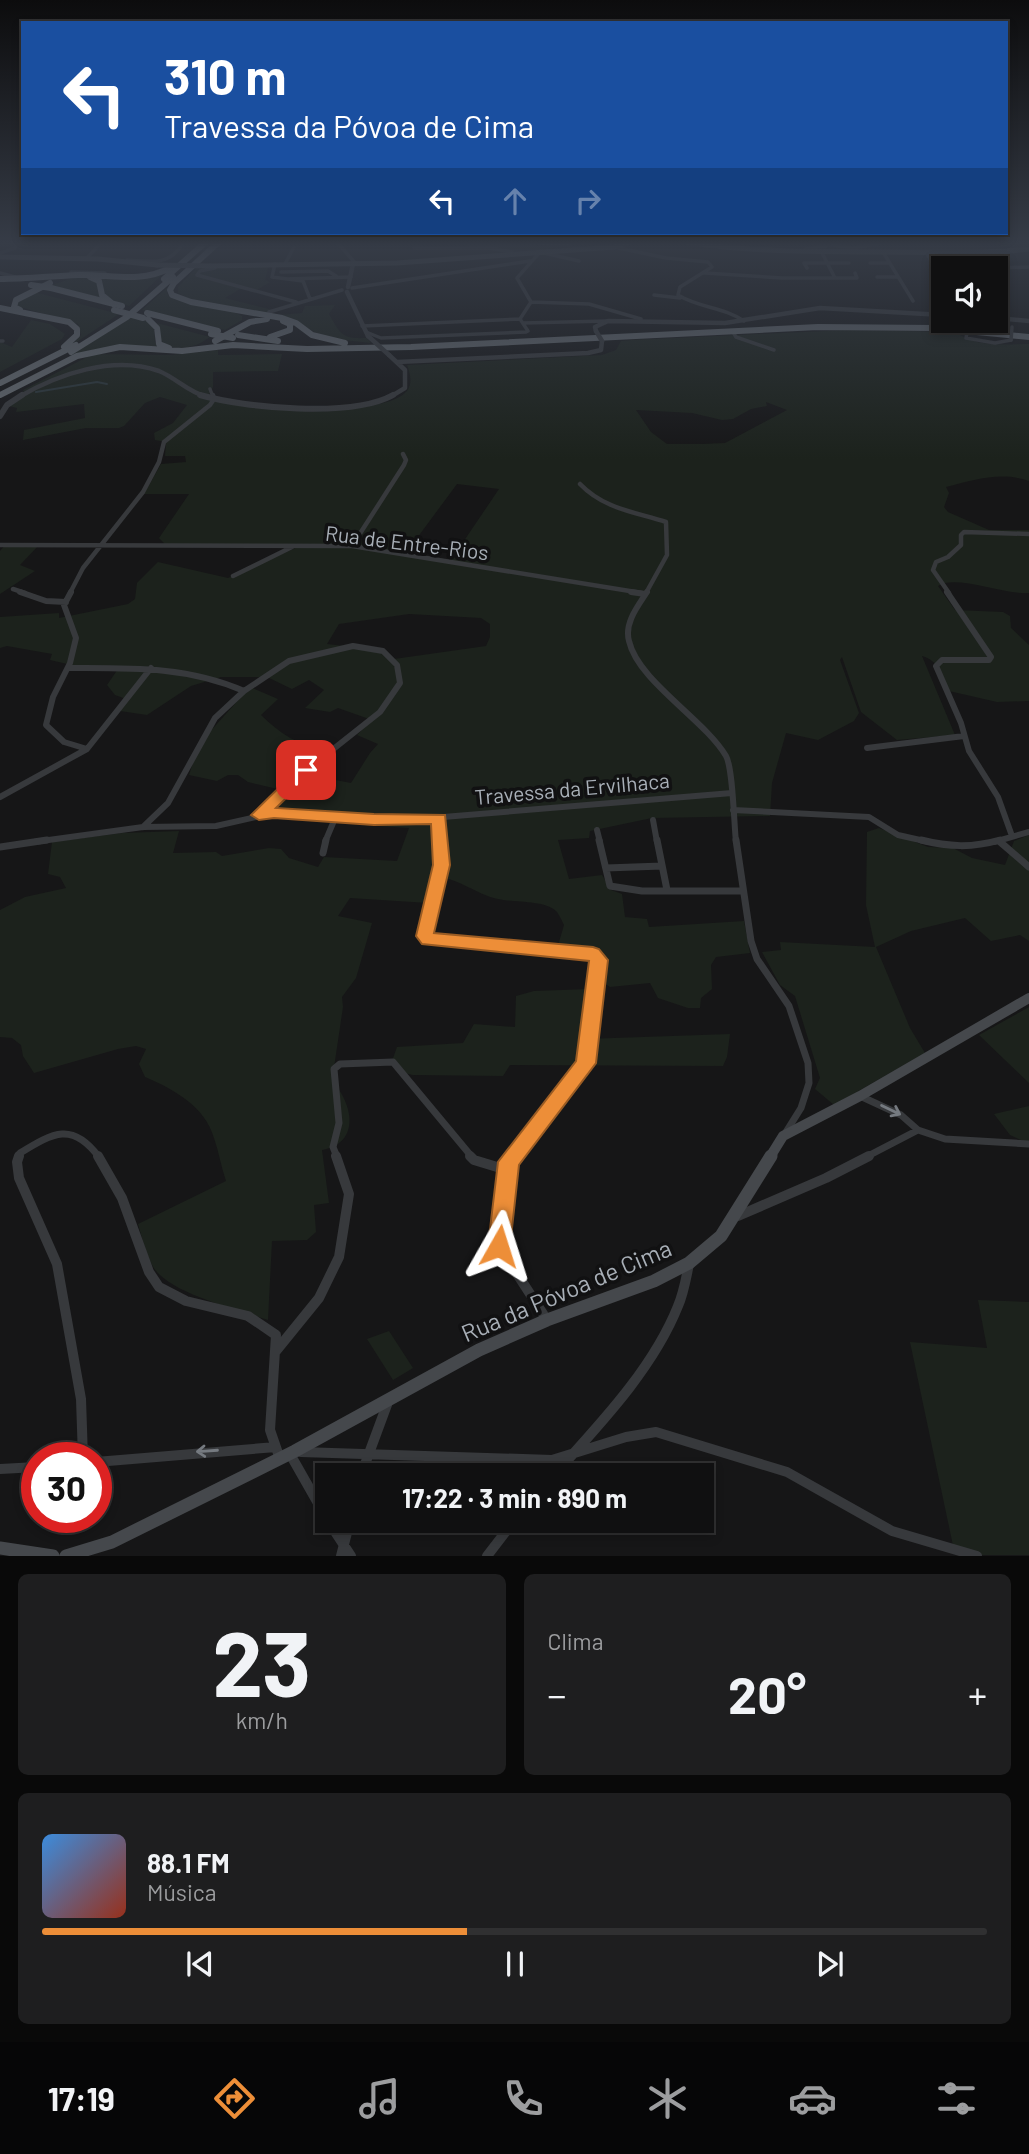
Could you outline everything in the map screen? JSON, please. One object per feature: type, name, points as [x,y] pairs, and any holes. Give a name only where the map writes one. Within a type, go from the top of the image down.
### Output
[{"type":"highway","points":[[1,383],[60,349],[78,335],[77,329],[69,322],[32,314]]},
{"type":"highway","points":[[1,383],[80,343],[124,314]]},
{"type":"highway","points":[[1,383],[75,350],[112,328],[129,314]]},
{"type":"highway","points":[[135,314],[235,337],[324,348]]},
{"type":"highway","points":[[139,314],[157,328],[159,344],[170,348],[195,347],[244,321],[246,317],[241,314]]},
{"type":"highway","points":[[256,314],[282,318],[319,338],[361,344]]},
{"type":"highway","points":[[175,351],[207,345],[256,320],[279,320],[292,327],[282,335],[235,337]]},
{"type":"highway","points":[[247,337],[361,344],[817,324],[935,326],[1029,335]]},
{"type":"highway","points":[[0,395],[51,368],[91,351],[120,347],[175,351],[233,345],[411,347],[818,327],[903,327],[1029,335]]},
{"type":"main road","points":[[783,1136],[860,1096],[1029,998]]},
{"type":"main road","name":"Rua da Póvoa de Cima","points":[[66,1556],[112,1542],[388,1400],[479,1350],[654,1281],[689,1263],[721,1236],[783,1136]]},
{"type":"main road","points":[[0,1548],[53,1556]]},
{"type":"street","points":[[0,416],[2,406],[41,384],[113,367],[153,369],[168,374],[191,391],[214,399],[297,408],[376,402],[395,396],[405,387],[405,370],[367,334],[357,314]]},
{"type":"street","points":[[522,321],[525,314]]},
{"type":"street","points":[[623,314],[641,319]]},
{"type":"street","points":[[735,314],[744,321]]},
{"type":"street","points":[[362,326],[641,319],[726,324],[778,314]]},
{"type":"street","points":[[1008,319],[1029,321]]},
{"type":"street","points":[[967,333],[966,338],[1006,343],[1011,340],[1013,320]]},
{"type":"street","points":[[367,334],[381,338],[526,332],[528,331],[522,321]]},
{"type":"street","points":[[597,327],[608,321]]},
{"type":"street","points":[[397,362],[588,353],[603,348],[597,327],[588,322]]},
{"type":"street","points":[[733,332],[736,338],[774,350]]},
{"type":"street","points":[[211,389],[214,399]]},
{"type":"street","points":[[87,749],[64,742],[46,725],[53,697],[68,668],[76,638],[69,623],[66,602],[83,568],[143,492],[159,463],[164,442],[174,431],[201,413],[214,399]]},
{"type":"street","points":[[352,546],[404,465],[406,460],[403,454]]},
{"type":"street","points":[[580,484],[589,495],[610,506],[666,522],[667,555],[663,568],[631,617],[628,640],[643,668],[697,722],[727,758],[751,941],[757,959],[789,1006],[808,1063],[809,1083],[801,1108],[783,1136]]},
{"type":"street","points":[[1012,836],[998,797],[969,751],[936,666],[942,660],[980,662],[989,660],[990,657],[933,570],[936,562],[948,557],[961,545],[961,535],[964,533],[1029,534]]},
{"type":"street","name":"Rua de Entre-Rios","points":[[0,547],[101,544],[352,546],[645,594]]},
{"type":"street","points":[[233,576],[294,546]]},
{"type":"street","points":[[13,589],[46,601],[66,602]]},
{"type":"street","points":[[143,827],[168,803],[215,718],[244,691],[289,660],[353,646],[383,651],[397,665],[400,683],[380,712],[288,785],[259,815]]},
{"type":"street","points":[[68,668],[150,668],[191,673],[228,682],[244,691]]},
{"type":"street","points":[[0,797],[87,749],[150,668]]},
{"type":"street","points":[[867,748],[964,736]]},
{"type":"street","name":"Travessa da Ervilhaca","points":[[0,847],[143,827],[216,826],[274,813],[396,820],[732,793]]},
{"type":"street","points":[[733,810],[869,817],[898,835],[949,847],[999,841],[1029,832]]},
{"type":"street","points":[[323,852],[327,834],[336,816]]},
{"type":"street","points":[[439,818],[442,865],[425,936],[429,939],[593,954],[599,960],[586,1063],[508,1162],[499,1246],[547,1321]]},
{"type":"street","points":[[653,820],[667,890]]},
{"type":"street","points":[[597,830],[610,886],[628,891],[720,888],[743,891]]},
{"type":"street","points":[[999,841],[1029,867]]},
{"type":"street","points":[[606,868],[662,866]]},
{"type":"street","points":[[276,1351],[319,1298],[339,1257],[349,1194],[333,1147],[339,1123],[334,1069],[340,1064],[393,1062],[474,1160],[507,1170]]},
{"type":"street","points":[[860,1096],[901,1115],[918,1130],[942,1139],[1009,1139],[1029,1144]]},
{"type":"street","points":[[732,1218],[826,1178],[918,1130]]},
{"type":"street","points":[[82,1442],[81,1399],[57,1265],[19,1178],[16,1162],[20,1153],[53,1135],[71,1133],[88,1144],[130,1212],[149,1269],[158,1286],[182,1299],[228,1308],[264,1323],[276,1335],[270,1430],[315,1500]]},
{"type":"street","points":[[565,1463],[659,1343],[678,1309],[689,1263]]},
{"type":"street","points":[[365,1463],[388,1400]]},
{"type":"street","points":[[112,1460],[155,1454],[285,1453],[552,1460],[626,1437],[656,1432],[787,1472],[892,1531],[977,1556]]},
{"type":"street","points":[[0,1469],[21,1468]]},
{"type":"street","points":[[335,1533],[345,1553]]},
{"type":"street","points":[[345,1553],[348,1533]]},
{"type":"street","points":[[486,1556],[504,1533]]},
{"type":"shaded area","points":[[43,314],[119,314],[72,345],[81,335],[78,324]]},
{"type":"shaded area","points":[[157,314],[237,314],[242,316],[242,320],[225,330]]},
{"type":"shaded area","points":[[261,314],[329,314],[343,334],[352,338],[367,338],[371,343],[325,338],[293,320]]},
{"type":"shaded area","points":[[132,317],[149,322],[154,329],[155,342],[160,347],[141,347],[67,358]]},
{"type":"shaded area","points":[[31,320],[50,324],[65,334],[62,339],[0,372],[0,342],[12,347]]},
{"type":"shaded area","points":[[157,323],[210,337],[193,346],[168,347],[160,339]]},
{"type":"shaded area","points":[[846,330],[957,333],[981,343],[1029,344],[1029,481],[998,477],[946,487],[949,493],[944,507],[948,512],[989,530],[1029,530],[1029,593],[956,582],[938,586],[955,610],[1003,612],[1010,616],[1011,628],[1029,645],[1029,701],[997,702],[949,691],[937,665],[922,656],[955,735],[897,740],[861,712],[842,657],[840,660],[859,713],[854,721],[818,740],[786,733],[772,783],[770,816],[652,818],[590,831],[589,838],[558,840],[569,879],[602,875],[611,890],[622,894],[625,917],[647,919],[649,927],[744,921],[750,953],[716,957],[711,965],[712,989],[701,998],[700,1008],[688,1008],[658,998],[650,983],[610,987],[599,980],[600,953],[557,949],[564,925],[551,907],[498,899],[446,878],[437,877],[428,903],[350,898],[338,916],[372,923],[356,978],[342,997],[343,1007],[332,1081],[345,1100],[350,1121],[343,1139],[322,1150],[329,1203],[314,1205],[316,1232],[307,1240],[272,1241],[268,1320],[187,1292],[160,1275],[152,1265],[138,1224],[226,1181],[210,1127],[187,1100],[145,1077],[139,1064],[146,1049],[136,1046],[118,1049],[34,1073],[23,1056],[21,1045],[12,1038],[0,1037],[0,910],[25,897],[66,888],[60,877],[48,874],[52,842],[122,833],[179,831],[173,853],[216,852],[222,856],[269,848],[281,849],[289,858],[318,867],[324,857],[397,861],[409,828],[363,825],[280,812],[278,803],[286,791],[248,782],[238,775],[228,775],[217,781],[189,775],[199,744],[250,687],[278,699],[261,715],[282,733],[323,750],[305,774],[351,783],[378,744],[357,735],[372,720],[338,708],[330,712],[305,708],[324,690],[309,680],[292,689],[267,677],[221,677],[191,686],[147,715],[120,711],[129,700],[115,695],[107,685],[118,669],[76,666],[50,660],[52,654],[7,646],[0,648],[0,617],[59,613],[59,618],[128,604],[135,599],[137,583],[158,562],[228,578],[300,546],[165,544],[159,538],[189,494],[144,494],[161,464],[186,462],[185,456],[165,456],[166,442],[155,440],[154,433],[173,423],[187,405],[160,397],[145,403],[119,428],[86,428],[23,440],[24,430],[85,418],[84,404],[16,412],[17,408],[9,406],[25,396],[23,390],[93,354],[170,355],[218,350],[218,355],[282,354],[278,371],[213,372],[213,387],[208,396],[280,406],[342,408],[370,406],[393,400],[407,391],[410,375],[407,365],[602,355],[616,350],[621,341]],"holes":[[[766,402],[787,410],[725,443],[702,444],[667,444],[651,432],[636,410],[692,413],[722,420],[733,419],[751,409],[767,406]],[[457,484],[499,489],[451,560],[406,553]],[[409,614],[481,618],[490,624],[490,637],[486,646],[394,659],[380,650],[327,644],[339,624]]]},
{"type":"shaded area","points":[[6,544],[40,544],[20,565],[35,571],[0,594],[0,551]]},
{"type":"shaded area","points":[[879,828],[928,847],[953,848],[972,858],[1005,865],[1014,841],[1029,835],[1029,941],[1020,935],[991,941],[965,918],[911,931],[876,947],[910,1028],[925,1053],[834,1105],[815,1089],[820,1078],[795,996],[780,985],[762,952],[781,950],[780,942],[875,947],[866,905],[867,832]]},
{"type":"shaded area","points":[[589,989],[585,1039],[730,1034],[723,1066],[510,1065],[503,1076],[413,1075],[399,1072],[391,1064],[397,1047],[463,1043],[474,1024],[515,1027],[516,996],[534,991]]},
{"type":"shaded area","points":[[1029,1007],[1029,1083],[979,1035]]},
{"type":"shaded area","points":[[1029,1106],[1029,1144],[1010,1135],[994,1114]]},
{"type":"shaded area","points":[[978,1300],[1029,1302],[1029,1555],[955,1555],[910,1342],[987,1348]]},
{"type":"shaded area","points":[[389,1331],[413,1368],[393,1380],[367,1339]]},
{"type":"waterway","points":[[36,392],[97,382],[107,384]]},
{"type":"route","points":[[306,770],[259,815],[274,813],[407,820],[439,818],[442,865],[425,936],[429,939],[593,954],[599,960],[586,1063],[508,1162],[499,1246]]}]
